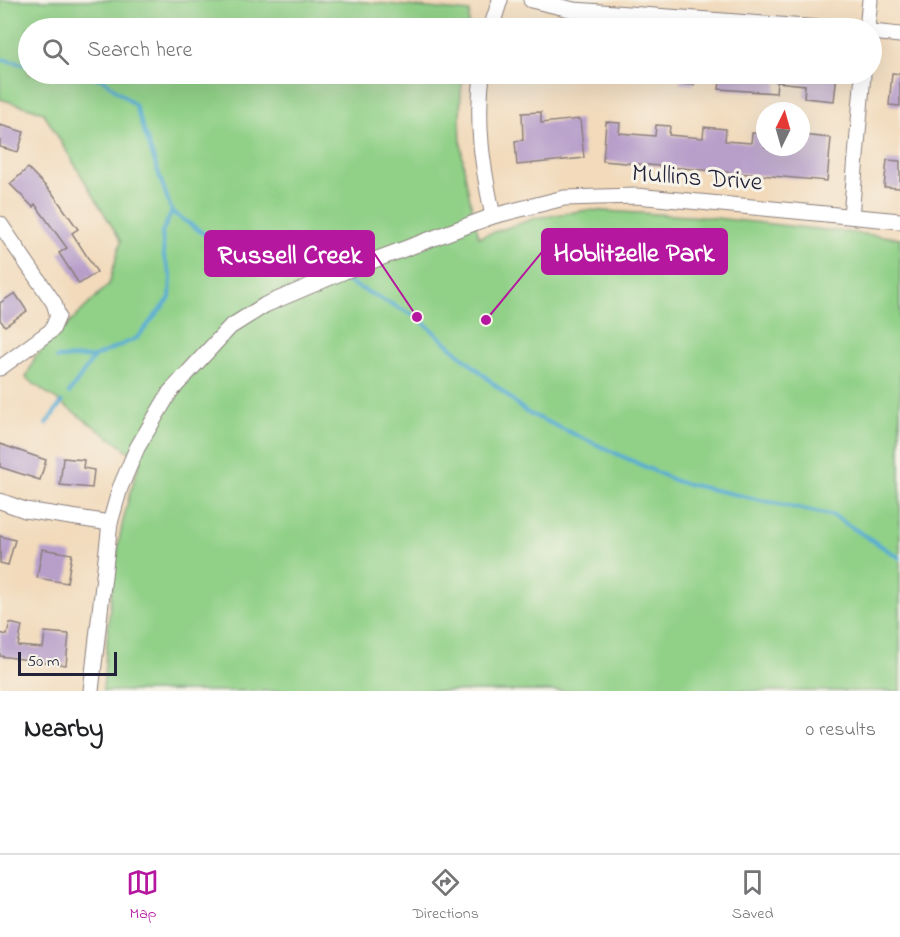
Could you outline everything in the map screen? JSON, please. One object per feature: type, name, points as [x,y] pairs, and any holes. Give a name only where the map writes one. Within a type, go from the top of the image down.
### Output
[{"type":"street","points":[[494,18],[500,0]]},
{"type":"street","points":[[531,0],[574,10],[683,18]]},
{"type":"street","points":[[868,18],[870,0]]},
{"type":"street","points":[[882,34],[900,35]]},
{"type":"street","points":[[481,84],[478,112],[480,156],[493,216]]},
{"type":"street","points":[[851,216],[862,84]]},
{"type":"street","name":"Mullins Drive","points":[[91,691],[110,523],[120,488],[137,448],[170,392],[230,327],[274,301],[493,216],[564,198],[636,196],[900,221]]},
{"type":"street","points":[[0,224],[54,303],[58,316],[52,330],[0,368]]},
{"type":"street","points":[[0,501],[36,512],[110,523]]},
{"type":"green space","points":[[0,0],[345,0],[470,12],[469,18],[18,18],[18,84],[462,84],[460,117],[462,156],[479,237],[536,218],[587,210],[706,217],[900,238],[900,691],[103,691],[110,603],[118,545],[141,460],[26,378],[35,357],[109,284],[121,241],[43,112],[0,99]]},
{"type":"building","points":[[892,73],[900,74],[900,106],[889,105]]},
{"type":"building","points":[[720,84],[777,84],[776,93],[719,89]]},
{"type":"building","points":[[796,84],[836,84],[834,101],[804,98],[805,85]]},
{"type":"building","points":[[541,112],[541,123],[580,119],[584,158],[517,165],[515,141],[523,140],[522,113]]},
{"type":"building","points":[[606,122],[620,123],[619,133],[655,136],[656,125],[670,126],[669,135],[703,138],[704,127],[726,129],[725,141],[751,143],[752,133],[756,133],[756,156],[810,156],[810,136],[831,138],[827,181],[603,161]]},
{"type":"building","points":[[0,125],[24,132],[18,152],[0,147]]},
{"type":"building","points":[[887,160],[900,161],[900,188],[884,187]]},
{"type":"building","points":[[28,168],[53,194],[78,229],[72,233],[97,272],[79,284],[59,253],[67,248],[35,204],[33,207],[10,184]]},
{"type":"building","points":[[15,293],[27,311],[5,326],[0,320],[0,303]]},
{"type":"building","points":[[0,444],[46,460],[40,480],[0,467]]},
{"type":"building","points":[[63,458],[84,460],[83,468],[94,470],[92,488],[60,485]]},
{"type":"building","points":[[0,536],[15,540],[8,565],[0,563]]},
{"type":"building","points":[[42,549],[72,554],[67,583],[37,578]]},
{"type":"building","points":[[10,623],[22,626],[18,646],[43,648],[45,632],[69,634],[66,665],[0,656],[0,633],[7,635]]},
{"type":"waterway","points":[[0,59],[18,63]]},
{"type":"waterway","points":[[108,84],[135,105],[172,212],[222,246],[285,250],[330,273]]},
{"type":"waterway","points":[[57,358],[94,357],[137,338],[170,298],[171,276],[164,257],[162,232],[172,212]]},
{"type":"waterway","points":[[340,278],[417,317],[526,412],[678,482],[834,516],[900,558]]},
{"type":"waterway","points":[[69,393],[94,357]]},
{"type":"waterway","points":[[46,424],[62,402]]},
{"type":"place","name":"Russell Creek","points":[[417,317]]},
{"type":"place","name":"Hoblitzelle Park","points":[[486,320]]}]
